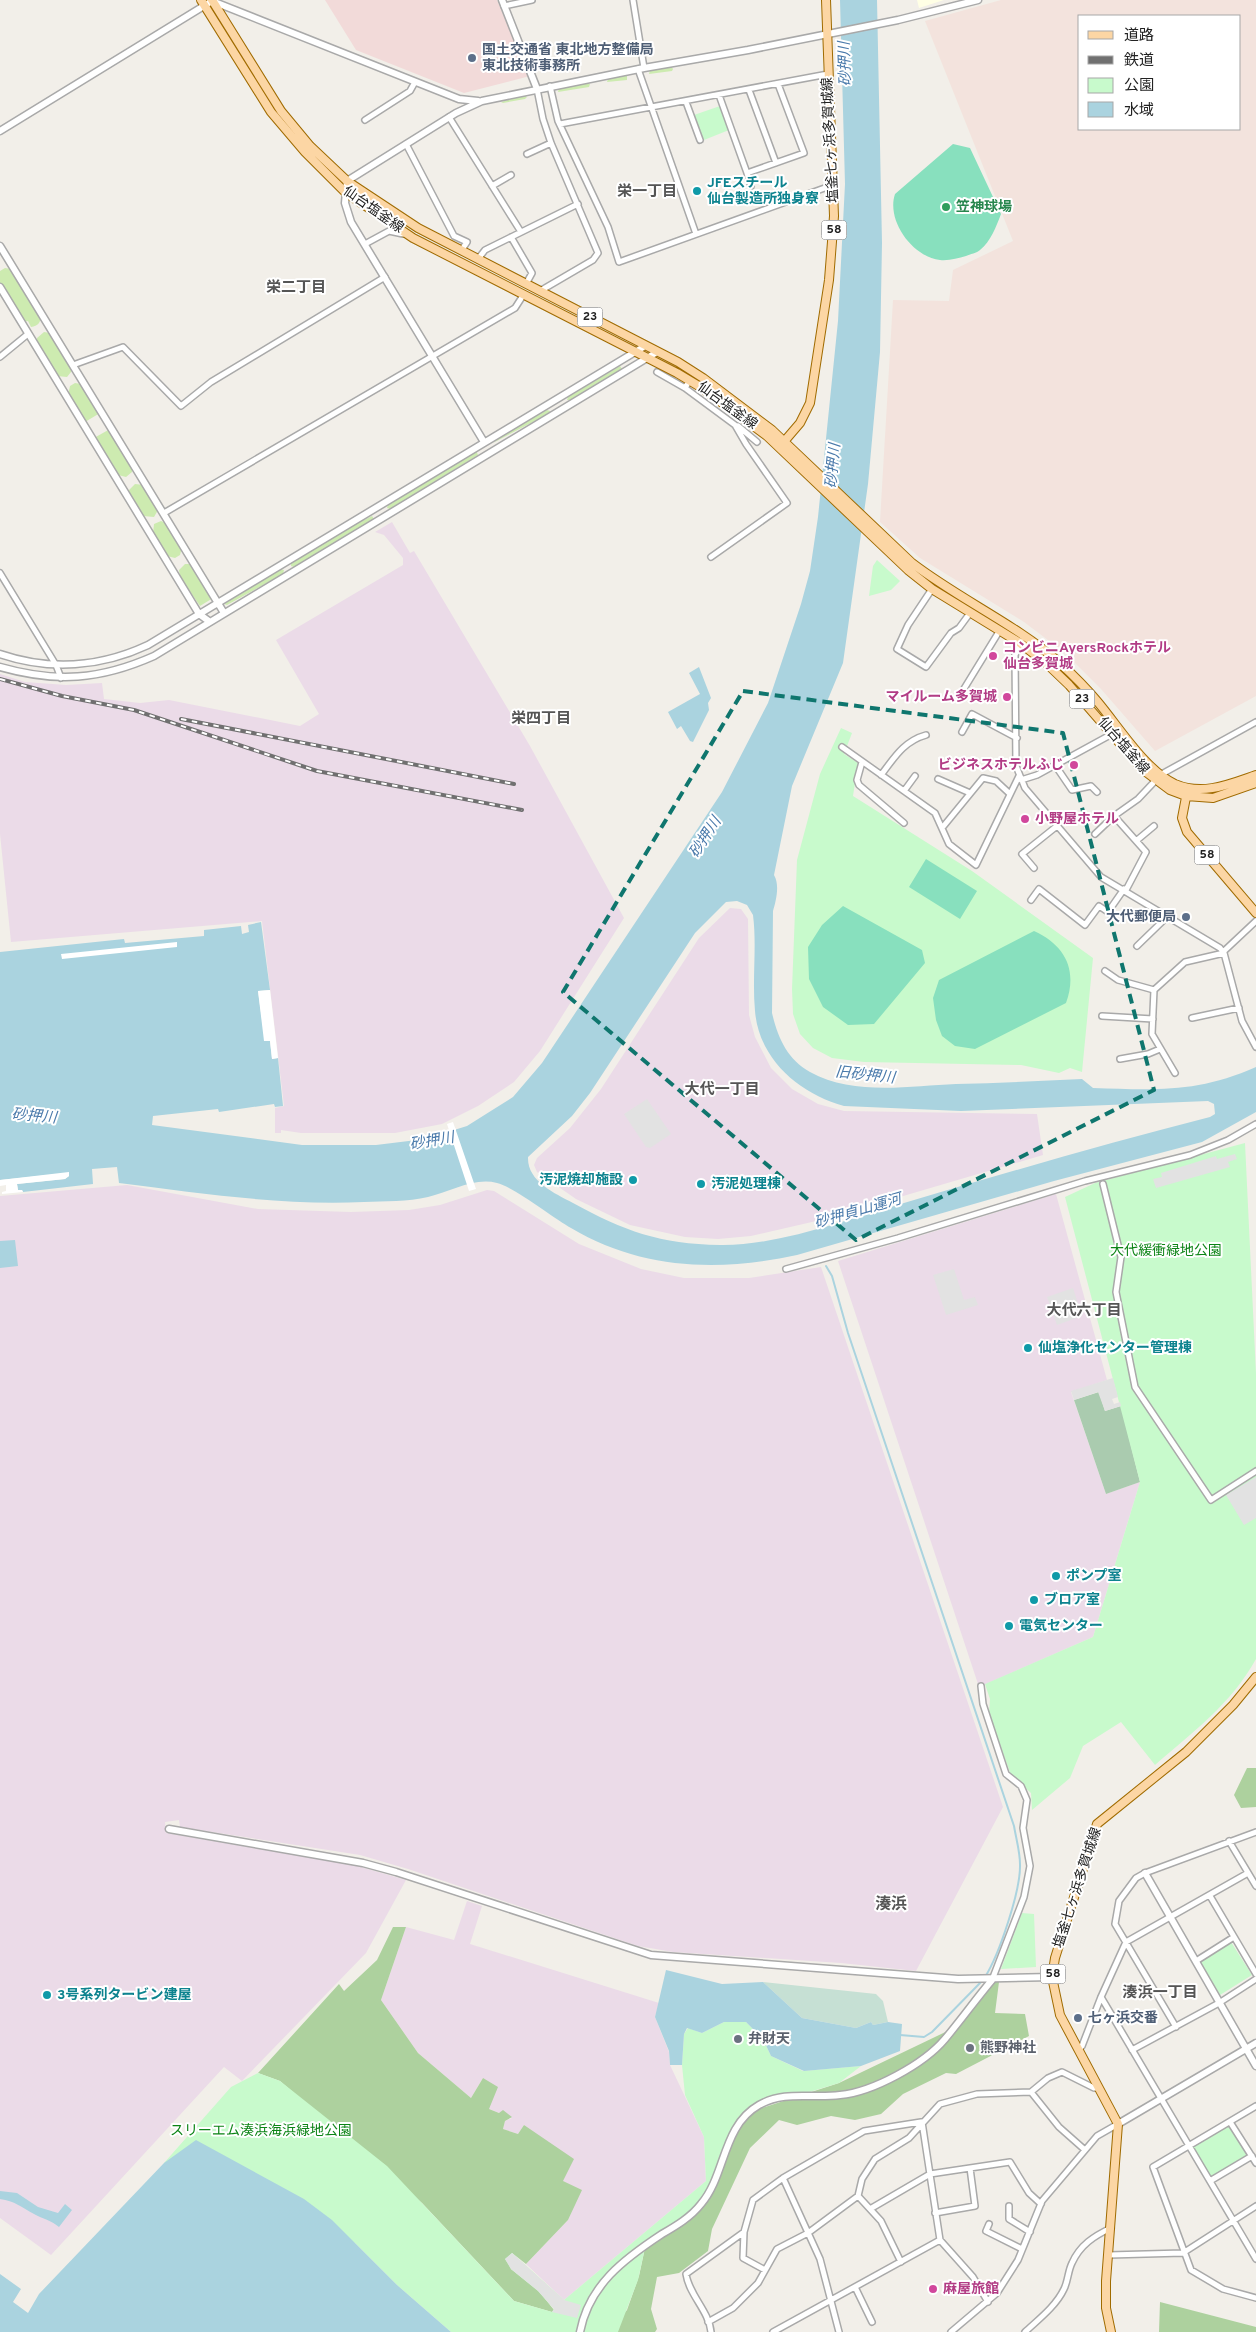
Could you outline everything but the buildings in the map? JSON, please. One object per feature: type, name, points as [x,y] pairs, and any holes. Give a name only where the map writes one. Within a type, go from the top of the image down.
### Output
[{"type":"main road","name":"塩釜七ヶ浜多賀城線","points":[[781,445],[806,414],[813,389],[833,247],[834,185],[828,74],[831,33],[826,0]]},
{"type":"main road","name":"仙台塩釜線","points":[[212,1],[281,111],[310,146],[347,181],[390,211],[461,251],[678,362],[727,394],[781,445],[816,484],[908,570],[932,589],[970,613],[1000,630],[1021,639],[1063,679],[1112,734],[1170,790],[1186,796],[1213,798],[1256,782]]},
{"type":"main road","name":"仙台塩釜線","points":[[203,3],[272,112],[305,152],[345,192],[413,238],[690,380],[726,404],[818,475],[912,563],[1078,680],[1158,778],[1188,788],[1204,790],[1256,775]]},
{"type":"main road","name":"58","points":[[1188,788],[1182,818],[1188,832],[1255,909]]},
{"type":"main road","name":"塩釜七ヶ浜多賀城線","points":[[1118,2124],[1060,2015],[1052,1977],[1055,1958],[1097,1824],[1186,1752],[1233,1704],[1256,1677]]},
{"type":"main road","points":[[1111,2332],[1106,2294],[1118,2124]]},
{"type":"street","points":[[532,0],[504,2],[537,89],[543,120],[597,247],[596,257],[540,291]]},
{"type":"street","points":[[633,0],[641,68],[650,107],[696,234]]},
{"type":"street","points":[[492,451],[484,442],[347,213],[345,192],[347,181],[449,117],[482,101],[641,68],[748,50],[883,23],[978,0]]},
{"type":"street","points":[[0,131],[203,3],[212,1],[459,99],[482,101]]},
{"type":"street","points":[[560,124],[828,74]]},
{"type":"street","points":[[365,120],[410,91],[415,82]]},
{"type":"street","points":[[747,174],[804,154],[778,84]]},
{"type":"street","points":[[550,86],[560,124],[608,227],[620,262],[834,185]]},
{"type":"street","points":[[749,90],[776,163]]},
{"type":"street","points":[[719,95],[751,186]]},
{"type":"street","points":[[456,113],[459,99]]},
{"type":"street","points":[[686,102],[700,140]]},
{"type":"street","points":[[449,117],[521,232]]},
{"type":"street","points":[[527,154],[552,143]]},
{"type":"street","points":[[406,144],[454,236],[467,242],[461,251]]},
{"type":"street","points":[[492,186],[511,175]]},
{"type":"street","points":[[478,259],[485,250],[578,204]]},
{"type":"street","points":[[365,244],[389,230],[413,238]]},
{"type":"street","points":[[511,237],[532,273],[526,284]]},
{"type":"street","points":[[0,246],[224,614]]},
{"type":"street","points":[[73,365],[123,347],[181,406],[211,382],[385,277]]},
{"type":"street","points":[[0,287],[199,614],[210,622]]},
{"type":"street","points":[[164,514],[516,308],[524,294]]},
{"type":"street","points":[[0,357],[28,334]]},
{"type":"street","points":[[0,654],[19,660],[56,665],[87,664],[130,653],[148,645],[645,346]]},
{"type":"street","points":[[0,666],[31,675],[61,678],[90,676],[125,668],[154,656],[657,352]]},
{"type":"street","points":[[657,372],[685,388],[757,442]]},
{"type":"street","points":[[685,388],[690,380]]},
{"type":"street","points":[[550,403],[556,412]]},
{"type":"street","points":[[711,557],[787,503],[746,444],[735,424]]},
{"type":"street","points":[[0,573],[56,665],[61,678]]},
{"type":"street","points":[[932,589],[908,625],[897,649],[926,667],[951,633],[970,613]]},
{"type":"street","points":[[962,692],[1000,630]]},
{"type":"street","points":[[1021,639],[1015,655],[1016,766],[1020,778],[1057,826],[1101,877],[1168,916],[1224,953],[1242,1021],[1256,1047]]},
{"type":"street","points":[[962,732],[972,714],[1017,738]]},
{"type":"street","points":[[1095,834],[1114,816],[1138,799],[1158,778],[1256,722]]},
{"type":"street","points":[[842,747],[935,813],[949,844],[976,865],[1010,794],[1020,778],[1037,775],[1112,734]]},
{"type":"street","points":[[881,775],[902,748],[914,738],[926,735]]},
{"type":"street","points":[[862,762],[857,780],[859,785],[904,823]]},
{"type":"street","points":[[1056,765],[1072,790],[1090,786],[1097,792]]},
{"type":"street","points":[[904,791],[914,776]]},
{"type":"street","points":[[942,828],[982,778],[996,781],[1010,794]]},
{"type":"street","points":[[938,779],[970,793]]},
{"type":"street","points":[[1031,900],[1039,889],[1084,924],[1099,906],[1108,912],[1125,890],[1146,852],[1114,816]]},
{"type":"street","points":[[1034,868],[1022,854],[1057,826]]},
{"type":"street","points":[[1136,841],[1154,826]]},
{"type":"street","points":[[1137,946],[1168,916]]},
{"type":"street","points":[[1176,1073],[1152,1034],[1154,990],[1185,962],[1224,953],[1256,921]]},
{"type":"street","points":[[1105,971],[1118,980],[1154,990]]},
{"type":"street","points":[[1192,1018],[1239,1008]]},
{"type":"street","points":[[1102,1016],[1153,1019]]},
{"type":"street","points":[[1120,1059],[1148,1054],[1160,1049]]},
{"type":"street","points":[[786,1268],[898,1238],[1085,1181],[1198,1152],[1228,1140],[1256,1124]]},
{"type":"street","points":[[1103,1184],[1121,1257],[1116,1292],[1136,1387],[1211,1500],[1256,1471]]},
{"type":"street","points":[[582,2330],[588,2306],[608,2275],[636,2252],[680,2223],[701,2204],[712,2187],[734,2133],[748,2114],[757,2106],[779,2097],[845,2095],[874,2086],[886,2080],[917,2062],[938,2046],[990,1980],[1024,1897],[1030,1866],[1023,1828],[1027,1800],[1021,1786],[1006,1774],[983,1704],[981,1686]]},
{"type":"street","points":[[169,1829],[363,1863],[650,1955],[990,1980],[1052,1977]]},
{"type":"street","points":[[1176,2027],[1115,1924],[1119,1901],[1136,1878],[1256,1832]]},
{"type":"street","points":[[1229,1841],[1256,1886]]},
{"type":"street","points":[[1145,1874],[1256,2066]]},
{"type":"street","points":[[1078,2050],[1082,2046],[1101,1997],[1126,1942],[1248,1874]]},
{"type":"street","points":[[1210,1896],[1256,1974]]},
{"type":"street","points":[[1196,1961],[1234,1938]]},
{"type":"street","points":[[1132,2050],[1219,2003],[1256,1980]]},
{"type":"street","points":[[1101,1997],[1256,2259]]},
{"type":"street","points":[[951,2332],[997,2293],[1018,2260],[1041,2204],[1102,2132],[1161,2100],[1256,2043]]},
{"type":"street","points":[[708,2322],[733,2308],[758,2283],[777,2249],[808,2233],[858,2196],[862,2179],[875,2159],[909,2138],[940,2104],[977,2094],[1031,2092],[1048,2078],[1062,2072],[1094,2088],[1099,2088]]},
{"type":"street","points":[[1031,2092],[1059,2127],[1086,2150]]},
{"type":"street","points":[[1256,2106],[1153,2167],[1191,2270],[1223,2289],[1256,2298]]},
{"type":"street","points":[[922,2122],[940,2240],[973,2277],[988,2302]]},
{"type":"street","points":[[765,2270],[743,2258],[744,2232],[752,2200],[783,2178],[864,2131],[922,2122]]},
{"type":"street","points":[[1230,2122],[1256,2163]]},
{"type":"street","points":[[1210,2182],[1252,2156]]},
{"type":"street","points":[[870,2209],[930,2174],[1010,2162],[1029,2193],[1041,2204]]},
{"type":"street","points":[[936,2213],[975,2206],[970,2168]]},
{"type":"street","points":[[783,2178],[820,2259],[839,2332]]},
{"type":"street","points":[[858,2196],[881,2221],[901,2262]]},
{"type":"street","points":[[1009,2206],[1009,2219],[1030,2232]]},
{"type":"street","points":[[1109,2255],[1184,2253],[1256,2206]]},
{"type":"street","points":[[989,2224],[986,2231],[1022,2249]]},
{"type":"street","points":[[1025,2332],[1044,2314],[1064,2290],[1072,2263],[1085,2243],[1093,2236],[1111,2228]]},
{"type":"street","points":[[711,2332],[708,2322],[688,2286],[686,2274],[744,2232]]},
{"type":"street","points":[[773,2332],[940,2240]]},
{"type":"street","points":[[855,2287],[872,2322]]},
{"type":"highlighted area","points":[[743,691],[1063,733],[1154,1090],[856,1240],[563,992]]},
{"type":"shaded area","name":"国土交通省 東北地方整備局 東北技術事務所","points":[[325,0],[497,0],[530,76],[464,93],[356,50]]},
{"type":"shaded area","points":[[917,0],[944,0],[919,8]]},
{"type":"shaded area","points":[[1001,0],[1256,0],[1256,696],[1155,751],[1101,689],[1065,653],[1024,622],[920,558],[880,522],[893,300],[949,301],[953,270],[1013,241],[925,21]]},
{"type":"shaded area","points":[[392,522],[410,553],[414,551],[530,746],[624,918],[540,1051],[514,1082],[478,1106],[442,1124],[395,1133],[301,1133],[281,1130],[281,1133],[275,1133],[275,1108],[284,1106],[262,921],[11,942],[0,834],[0,674],[25,682],[66,685],[102,683],[104,699],[140,703],[169,700],[300,726],[319,714],[276,640],[403,565],[403,558],[384,535],[375,532]]},
{"type":"shaded area","points":[[730,908],[741,909],[748,919],[749,1015],[755,1037],[771,1068],[792,1089],[818,1104],[844,1111],[1037,1114],[1043,1155],[825,1219],[751,1236],[718,1239],[685,1237],[630,1225],[576,1199],[537,1172],[534,1165],[537,1158],[570,1128],[601,1089],[699,938]]},
{"type":"shaded area","points":[[647,1099],[671,1134],[650,1148],[646,1147],[624,1114]]},
{"type":"shaded area","points":[[1235,1154],[1237,1159],[1228,1162],[1230,1167],[1156,1188],[1153,1179],[1162,1177],[1161,1173],[1216,1156],[1217,1159]]},
{"type":"shaded area","points":[[127,1185],[258,1209],[351,1212],[409,1210],[440,1205],[487,1190],[494,1191],[579,1244],[641,1269],[684,1278],[749,1278],[821,1267],[1003,1807],[916,1971],[841,1963],[673,1952],[638,1946],[408,1869],[360,1855],[180,1827],[179,1820],[165,1822],[166,1833],[354,1865],[406,1880],[366,1953],[242,2081],[224,2067],[51,2255],[0,2218],[0,1196]]},
{"type":"shaded area","points":[[1056,1194],[1107,1380],[1071,1392],[1106,1494],[1140,1482],[1093,1637],[979,1687],[838,1261]]},
{"type":"shaded area","points":[[954,1269],[964,1300],[975,1297],[978,1305],[946,1315],[933,1275]]},
{"type":"shaded area","points":[[1073,1288],[1082,1316],[1057,1325],[1047,1297]]},
{"type":"shaded area","points":[[1113,1378],[1118,1397],[1112,1399],[1114,1404],[1120,1402],[1121,1406],[1105,1411],[1098,1392],[1074,1400],[1071,1391]]},
{"type":"shaded area","points":[[1099,1392],[1105,1411],[1121,1406],[1140,1482],[1106,1494],[1074,1400]]},
{"type":"shaded area","points":[[1256,1477],[1256,1518],[1244,1525],[1226,1495]]},
{"type":"shaded area","points":[[467,1901],[482,1906],[470,1944],[659,2003],[655,2017],[669,2052],[670,2065],[704,2137],[706,2181],[564,2300],[526,2264],[568,2220],[581,2190],[562,2181],[524,2125],[518,2134],[503,2129],[505,2121],[512,2118],[489,2109],[483,2078],[471,2098],[418,2053],[381,2000],[406,1927],[454,1940]]},
{"type":"shaded area","points":[[763,1982],[876,1994],[883,2001],[888,2022],[873,2025],[871,2022],[856,2028],[802,2018]]},
{"type":"shaded area","points":[[512,2253],[564,2300],[581,2305],[577,2318],[552,2312],[554,2309],[538,2291],[511,2269],[505,2259]]},
{"type":"green space","points":[[671,66],[672,71],[649,74],[650,70]]},
{"type":"green space","points":[[625,75],[627,80],[607,82],[608,79]]},
{"type":"green space","points":[[590,84],[589,87],[558,92],[559,88]]},
{"type":"green space","points":[[524,95],[527,97],[525,99],[501,102]]},
{"type":"green space","points":[[720,106],[729,130],[704,140],[694,115]]},
{"type":"green space","name":"笠神球場","points":[[953,144],[970,148],[1001,214],[990,238],[979,251],[966,256],[940,260],[920,252],[904,236],[894,215],[893,204],[895,194]]},
{"type":"green space","points":[[5,268],[11,269],[41,316],[40,322],[36,326],[31,327],[28,321],[24,322],[0,284],[0,271]]},
{"type":"green space","points":[[44,332],[50,333],[71,367],[71,372],[67,377],[57,376],[37,344],[37,338]]},
{"type":"green space","points":[[620,366],[622,369],[567,400],[568,397]]},
{"type":"green space","points":[[75,383],[81,384],[100,413],[85,422],[68,395],[70,386]]},
{"type":"green space","points":[[547,410],[550,413],[493,443],[510,430]]},
{"type":"green space","points":[[110,429],[132,467],[132,472],[126,477],[118,475],[94,438]]},
{"type":"green space","points":[[476,450],[478,455],[390,509],[387,508],[388,504]]},
{"type":"green space","points":[[135,484],[144,485],[158,510],[154,517],[143,516],[130,497],[129,490]]},
{"type":"green space","points":[[372,516],[374,519],[294,567],[291,566],[291,562],[346,529]]},
{"type":"green space","points":[[161,521],[166,523],[182,547],[180,555],[175,558],[167,556],[153,534],[154,524]]},
{"type":"green space","points":[[877,560],[900,581],[891,590],[869,596],[873,566]]},
{"type":"green space","points":[[185,564],[191,564],[213,598],[200,606],[180,577],[179,570]]},
{"type":"green space","points":[[280,569],[284,570],[283,574],[227,605],[224,604]]},
{"type":"green space","points":[[841,728],[852,733],[844,754],[858,763],[853,796],[972,871],[1093,958],[1082,1072],[1070,1068],[1059,1073],[1021,1065],[864,1062],[832,1058],[813,1048],[800,1034],[793,1014],[792,989],[797,860],[820,774]]},
{"type":"green space","points":[[926,859],[977,891],[960,919],[909,887]]},
{"type":"green space","points":[[843,906],[922,950],[925,963],[874,1024],[848,1025],[823,1007],[809,979],[808,947],[822,925]]},
{"type":"green space","points":[[1034,931],[1054,944],[1066,960],[1070,980],[1066,1003],[975,1049],[955,1046],[942,1036],[936,1020],[933,998],[939,980]]},
{"type":"green space","name":"大代緩衝緑地公園","points":[[1245,1143],[1256,1374],[1256,1659],[1223,1704],[1155,1765],[1121,1722],[1083,1746],[1070,1778],[1032,1810],[1031,1793],[1011,1775],[989,1714],[990,1699],[985,1684],[1093,1637],[1140,1482],[1065,1197],[1095,1183]]},
{"type":"green space","points":[[1247,1768],[1256,1768],[1256,1807],[1241,1808],[1234,1795]]},
{"type":"green space","points":[[1022,1913],[1034,1914],[1036,1967],[1001,1969]]},
{"type":"green space","points":[[393,1927],[406,1927],[381,2000],[418,2053],[471,2098],[483,2078],[498,2087],[489,2109],[499,2113],[503,2110],[512,2117],[505,2121],[503,2129],[518,2134],[524,2125],[574,2159],[563,2181],[582,2190],[568,2220],[526,2264],[512,2253],[511,2269],[538,2290],[554,2310],[552,2312],[514,2301],[422,2203],[280,2081],[258,2073],[339,1984],[344,1991],[377,1960]]},
{"type":"green space","points":[[1231,1942],[1252,1975],[1220,1995],[1200,1961]]},
{"type":"green space","points":[[994,1981],[999,1982],[995,2013],[1025,2014],[1029,2036],[956,2074],[946,2073],[903,2094],[881,2114],[855,2120],[831,2116],[797,2125],[779,2120],[750,2148],[712,2229],[708,2251],[679,2273],[657,2277],[651,2309],[657,2329],[655,2332],[607,2332],[627,2310],[639,2276],[645,2248],[674,2231],[700,2209],[717,2184],[733,2140],[743,2121],[759,2109],[839,2083],[960,2025]]},
{"type":"green space","name":"スリーエム湊浜海浜緑地公園","points":[[724,2022],[746,2022],[763,2039],[771,2056],[803,2071],[861,2066],[839,2083],[770,2104],[759,2109],[743,2121],[733,2140],[717,2184],[700,2209],[646,2243],[638,2280],[618,2332],[451,2332],[397,2285],[355,2243],[164,2163],[231,2087],[258,2073],[280,2081],[387,2166],[514,2301],[552,2312],[554,2309],[538,2291],[511,2269],[505,2259],[512,2253],[564,2300],[706,2181],[704,2137],[685,2095],[682,2065],[684,2034],[688,2028],[702,2033]]},
{"type":"green space","points":[[1227,2126],[1230,2127],[1248,2157],[1211,2180],[1193,2150],[1193,2146]]},
{"type":"green space","points":[[1160,2302],[1256,2327],[1256,2332],[1159,2332]]},
{"type":"water","name":"砂押川","points":[[840,0],[877,0],[882,243],[880,352],[868,484],[843,663],[792,786],[774,875],[777,888],[773,911],[772,1013],[777,1031],[789,1054],[802,1067],[827,1079],[863,1087],[882,1088],[1082,1079],[1093,1088],[1157,1089],[1195,1086],[1215,1082],[1256,1067],[1256,1112],[1202,1142],[1054,1181],[797,1255],[739,1264],[681,1264],[625,1252],[598,1242],[571,1228],[523,1196],[497,1183],[471,1183],[436,1195],[412,1200],[333,1203],[241,1198],[119,1183],[117,1167],[92,1169],[93,1184],[23,1192],[18,1190],[17,1184],[65,1179],[69,1176],[69,1173],[0,1180],[0,952],[124,939],[125,943],[204,936],[204,930],[241,926],[242,934],[249,932],[248,925],[261,922],[270,990],[258,991],[265,1041],[270,1041],[272,1059],[278,1058],[283,1106],[275,1107],[274,1104],[219,1112],[218,1109],[153,1116],[152,1125],[302,1145],[376,1145],[425,1139],[467,1126],[513,1097],[542,1063],[722,792],[768,703],[810,571],[818,517],[838,321],[845,184]],"holes":[[[737,901],[747,905],[753,915],[755,1011],[758,1029],[764,1045],[773,1059],[784,1072],[812,1093],[844,1106],[961,1111],[1208,1101],[1214,1104],[1215,1114],[1210,1117],[1057,1158],[813,1230],[765,1241],[742,1244],[720,1245],[679,1242],[643,1234],[591,1213],[550,1190],[532,1173],[528,1157],[572,1116],[590,1093],[695,933],[726,902]]]},
{"type":"water","points":[[699,667],[711,698],[708,703],[709,710],[693,742],[690,741],[681,726],[677,729],[668,712],[700,694],[689,673]]},
{"type":"water","points":[[15,1240],[18,1266],[0,1268],[0,1241]]},
{"type":"water","points":[[666,1970],[722,1984],[763,1982],[802,2018],[856,2028],[871,2022],[873,2025],[888,2022],[902,2024],[900,2051],[861,2066],[804,2071],[771,2056],[763,2039],[746,2022],[724,2022],[702,2033],[687,2028],[684,2034],[682,2065],[670,2065],[669,2051],[655,2017]]},
{"type":"water","points":[[196,2140],[304,2199],[332,2220],[397,2285],[451,2332],[0,2332],[0,2274],[21,2289],[13,2302],[28,2313],[39,2294],[164,2163]]},
{"type":"water","points":[[0,2191],[17,2193],[38,2207],[58,2213],[65,2204],[72,2210],[59,2227],[14,2203],[0,2199]]},
{"type":"pier","points":[[177,942],[177,947],[62,959],[61,954]]},
{"type":"pier","points":[[270,990],[278,1058],[272,1059],[270,1041],[264,1041],[258,991]]},
{"type":"pier","points":[[453,1122],[476,1189],[469,1191],[447,1124]]},
{"type":"pier","points":[[69,1172],[69,1176],[65,1179],[17,1184],[18,1190],[23,1192],[2,1194],[2,1192],[6,1191],[6,1185],[0,1186],[0,1180]]},
{"type":"waterway","points":[[826,1266],[832,1276],[848,1333],[1014,1826],[1020,1859],[1017,1890],[997,1954],[985,1977]]},
{"type":"waterway","points":[[900,2035],[924,2037],[932,2032],[982,1981]]},
{"type":"railway","points":[[0,679],[62,696],[134,710],[317,771],[522,810]]},
{"type":"railway","points":[[181,719],[514,784]]},
{"type":"place","name":"国土交通省 東北地方整備局 東北技術事務所","points":[[472,58]]},
{"type":"place","name":"JFEスチール 仙台製造所独身寮","points":[[697,191]]},
{"type":"place","name":"笠神球場","points":[[946,207]]},
{"type":"place","name":"コンビニAyersRockホテル 仙台多賀城","points":[[993,656]]},
{"type":"place","name":"マイルーム多賀城","points":[[1007,697]]},
{"type":"place","name":"ビジネスホテルふじ","points":[[1074,765]]},
{"type":"place","name":"小野屋ホテル","points":[[1025,819]]},
{"type":"place","name":"大代郵便局","points":[[1186,917]]},
{"type":"place","name":"汚泥焼却施設","points":[[633,1180]]},
{"type":"place","name":"汚泥処理棟","points":[[701,1184]]},
{"type":"place","name":"仙塩浄化センター管理棟","points":[[1028,1348]]},
{"type":"place","name":"ポンプ室","points":[[1056,1576]]},
{"type":"place","name":"ブロア室","points":[[1034,1600]]},
{"type":"place","name":"電気センター","points":[[1009,1626]]},
{"type":"place","name":"3号系列タービン建屋","points":[[47,1995]]},
{"type":"place","name":"七ヶ浜交番","points":[[1078,2018]]},
{"type":"place","name":"弁財天","points":[[738,2039]]},
{"type":"place","name":"熊野神社","points":[[970,2048]]},
{"type":"place","name":"麻屋旅館","points":[[933,2289]]},
{"type":"district","name":"栄一丁目","points":[[647,192]]},
{"type":"district","name":"栄二丁目","points":[[296,288]]},
{"type":"district","name":"栄四丁目","points":[[541,719]]},
{"type":"district","name":"大代一丁目","points":[[722,1090]]},
{"type":"district","name":"大代六丁目","points":[[1084,1311]]},
{"type":"district","name":"湊浜","points":[[891,1905]]},
{"type":"district","name":"湊浜一丁目","points":[[1160,1993]]},
{"type":"water label","name":"旧砂押川","points":[[865,1076]]},
{"type":"water label","name":"砂押貞山運河","points":[[858,1212]]}]
